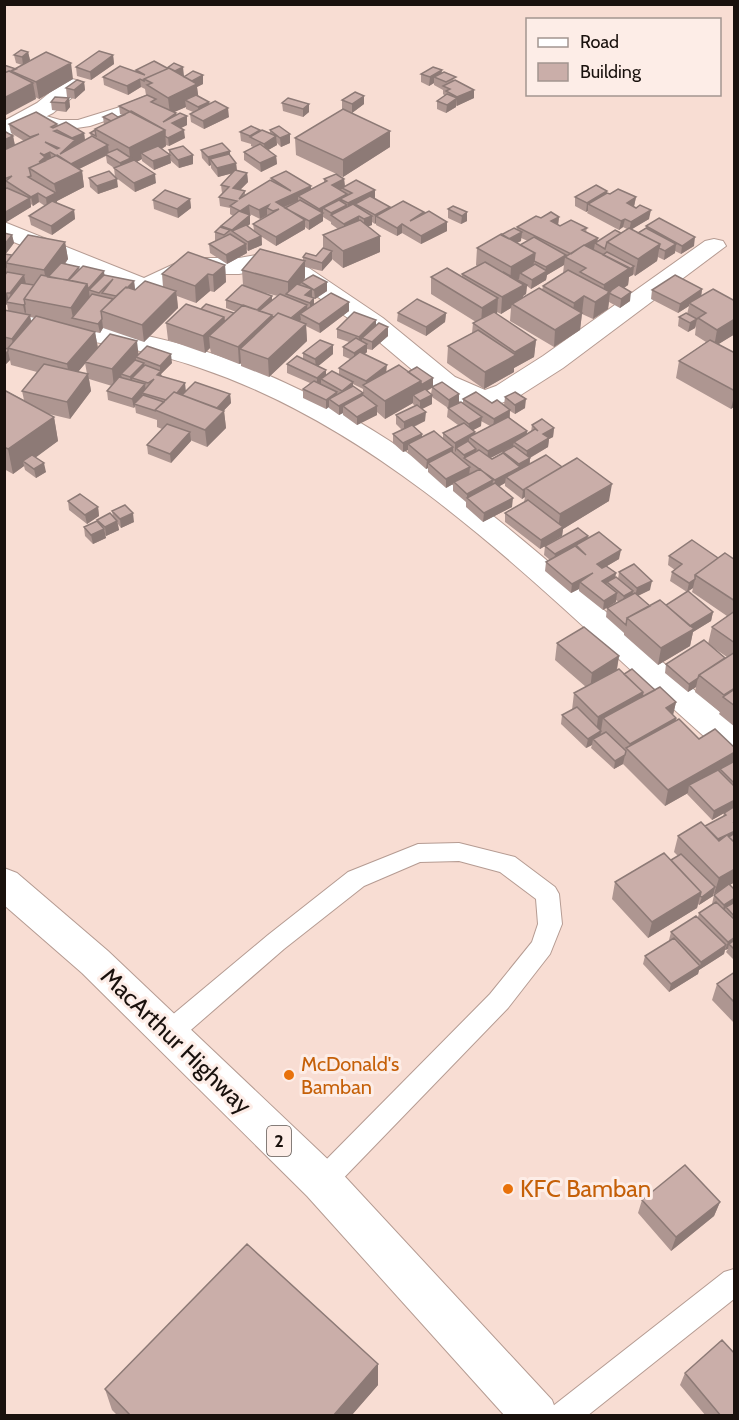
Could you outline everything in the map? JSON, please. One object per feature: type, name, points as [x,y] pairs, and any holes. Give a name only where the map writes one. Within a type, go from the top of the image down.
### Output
[{"type":"main road","points":[[4,131],[32,116],[72,86]]},
{"type":"main road","points":[[4,229],[146,288],[187,266],[239,266],[268,261],[294,269],[374,324],[445,384],[468,395],[486,399],[506,392],[553,362],[714,246]]},
{"type":"main road","points":[[4,320],[165,348],[237,372],[295,398],[367,438],[490,528],[596,625],[735,743]]},
{"type":"main road","name":"MacArthur Highway","points":[[4,883],[94,962],[322,1182],[536,1416]]},
{"type":"lane","points":[[32,116],[69,127],[82,126],[120,111]]},
{"type":"lane","points":[[168,1035],[276,942],[356,879],[418,854],[459,852],[507,864],[547,894],[550,924],[542,947],[499,1001],[322,1182]]},
{"type":"lane","points":[[563,1416],[735,1282]]},
{"type":"building","points":[[21,50],[28,52],[22,57],[14,55]]},
{"type":"building","points":[[99,51],[113,55],[90,72],[76,67]]},
{"type":"building","points":[[46,52],[71,63],[36,82],[11,71]]},
{"type":"building","points":[[154,61],[167,68],[174,63],[183,67],[175,71],[169,68],[144,81],[140,79],[127,86],[103,77],[120,66],[145,75],[136,70]]},
{"type":"building","points":[[4,65],[16,69],[4,73]]},
{"type":"building","points":[[433,67],[442,70],[430,77],[421,74]]},
{"type":"building","points":[[169,68],[197,84],[168,98],[147,85],[152,83],[144,79]]},
{"type":"building","points":[[9,71],[33,83],[4,98],[4,73]]},
{"type":"building","points":[[193,71],[203,75],[192,81],[184,77]]},
{"type":"building","points":[[444,72],[456,77],[446,82],[434,77]]},
{"type":"building","points":[[77,80],[84,82],[74,90],[66,88]]},
{"type":"building","points":[[455,80],[474,90],[457,97],[446,91],[450,89],[443,86]]},
{"type":"building","points":[[355,92],[364,96],[352,104],[342,100]]},
{"type":"building","points":[[447,94],[457,98],[447,105],[437,101]]},
{"type":"building","points":[[147,95],[156,99],[151,102],[176,113],[163,122],[180,113],[187,116],[172,123],[184,130],[168,138],[165,136],[165,130],[119,106]]},
{"type":"building","points":[[196,95],[209,102],[198,107],[185,100]]},
{"type":"building","points":[[55,97],[69,98],[65,103],[51,102]]},
{"type":"building","points":[[288,98],[309,104],[303,109],[282,103]]},
{"type":"building","points":[[215,101],[228,108],[203,121],[190,114]]},
{"type":"building","points":[[343,109],[390,131],[343,160],[295,138]]},
{"type":"building","points":[[131,111],[165,130],[129,148],[95,129]]},
{"type":"building","points":[[36,112],[57,124],[51,127],[53,128],[66,122],[84,133],[72,138],[57,130],[54,131],[75,140],[60,154],[92,136],[108,145],[71,164],[50,152],[44,155],[40,153],[45,157],[39,162],[45,161],[29,168],[31,176],[28,177],[56,193],[46,198],[38,193],[31,197],[6,181],[12,176],[4,179],[4,150],[39,134],[30,137],[9,124]]},
{"type":"building","points":[[112,113],[118,117],[126,114],[111,121],[103,117]]},
{"type":"building","points":[[251,126],[260,130],[250,136],[240,132]]},
{"type":"building","points":[[279,126],[290,134],[280,138],[270,130]]},
{"type":"building","points":[[262,130],[276,136],[264,144],[250,137]]},
{"type":"building","points":[[4,131],[13,136],[4,140]]},
{"type":"building","points":[[222,143],[230,151],[208,157],[201,150]]},
{"type":"building","points":[[260,144],[276,156],[260,163],[244,152]]},
{"type":"building","points":[[158,146],[170,155],[153,161],[141,153]]},
{"type":"building","points":[[183,146],[193,155],[178,160],[169,150]]},
{"type":"building","points":[[117,149],[131,158],[120,163],[105,154]]},
{"type":"building","points":[[229,154],[236,163],[217,168],[210,159]]},
{"type":"building","points":[[57,155],[82,171],[54,184],[29,168]]},
{"type":"building","points":[[134,160],[155,174],[134,183],[114,168]]},
{"type":"building","points":[[235,170],[247,173],[233,188],[245,191],[239,199],[270,180],[291,191],[271,178],[286,171],[311,186],[276,202],[305,220],[276,237],[253,224],[279,209],[273,211],[267,208],[269,205],[259,210],[249,205],[240,211],[230,206],[237,201],[219,197],[229,187],[221,185]]},
{"type":"building","points":[[109,171],[117,179],[97,186],[89,178]]},
{"type":"building","points":[[336,174],[344,179],[332,185],[347,194],[319,209],[298,196],[327,181],[324,179]]},
{"type":"building","points":[[356,180],[375,190],[348,203],[340,199],[352,193],[342,188]]},
{"type":"building","points":[[596,185],[607,191],[587,203],[575,197]]},
{"type":"building","points":[[7,188],[30,198],[4,213],[4,189]]},
{"type":"building","points":[[618,189],[636,197],[627,203],[636,208],[640,205],[651,210],[631,222],[625,219],[621,221],[588,204]]},
{"type":"building","points":[[165,190],[190,199],[177,209],[153,200]]},
{"type":"building","points":[[370,196],[390,207],[375,215],[355,204]]},
{"type":"building","points":[[300,200],[323,213],[309,221],[285,208]]},
{"type":"building","points":[[339,200],[347,205],[331,213],[323,208]]},
{"type":"building","points":[[52,201],[74,210],[51,226],[29,216]]},
{"type":"building","points":[[403,201],[424,212],[410,221],[429,211],[447,222],[421,236],[402,224],[397,228],[376,216]]},
{"type":"building","points":[[353,204],[372,216],[364,219],[359,216],[344,224],[331,215]]},
{"type":"building","points":[[453,206],[467,212],[462,216],[448,209]]},
{"type":"building","points":[[239,211],[250,215],[232,230],[221,226]]},
{"type":"building","points":[[551,212],[559,217],[551,221],[560,226],[571,220],[587,228],[582,230],[598,238],[571,254],[517,227],[536,216],[541,218]]},
{"type":"building","points":[[659,218],[695,237],[682,246],[646,226]]},
{"type":"building","points":[[360,220],[380,236],[343,251],[323,235]]},
{"type":"building","points":[[246,225],[261,236],[248,242],[232,231]]},
{"type":"building","points":[[220,227],[230,230],[224,235],[215,232]]},
{"type":"building","points":[[514,228],[522,232],[509,239],[501,235]]},
{"type":"building","points":[[629,228],[660,244],[638,259],[607,242]]},
{"type":"building","points":[[646,228],[676,244],[665,251],[659,248],[660,244],[638,233]]},
{"type":"building","points":[[615,230],[621,233],[607,242],[605,249],[595,243]]},
{"type":"building","points":[[4,233],[12,235],[4,245]]},
{"type":"building","points":[[230,234],[246,244],[226,255],[209,244]]},
{"type":"building","points":[[501,234],[535,253],[511,267],[477,248]]},
{"type":"building","points":[[28,235],[65,242],[44,270],[6,263]]},
{"type":"building","points":[[534,237],[566,255],[546,267],[534,261],[535,253],[520,245]]},
{"type":"building","points":[[584,245],[630,268],[604,285],[580,272],[586,268],[565,257]]},
{"type":"building","points":[[323,248],[332,251],[322,263],[303,257],[306,253],[316,256]]},
{"type":"building","points":[[260,249],[305,261],[288,282],[242,270]]},
{"type":"building","points":[[188,252],[225,265],[213,275],[208,274],[195,286],[162,274]]},
{"type":"building","points":[[607,252],[634,266],[630,269],[603,255]]},
{"type":"building","points":[[4,254],[12,255],[5,269]]},
{"type":"building","points":[[485,262],[524,285],[502,297],[462,274]]},
{"type":"building","points":[[61,263],[79,267],[68,280],[48,277]]},
{"type":"building","points":[[535,264],[547,271],[532,280],[520,273]]},
{"type":"building","points":[[83,266],[104,271],[88,289],[87,284],[69,280]]},
{"type":"building","points":[[447,268],[498,298],[482,308],[431,277]]},
{"type":"building","points":[[568,270],[610,292],[595,302],[584,296],[574,303],[543,286]]},
{"type":"building","points":[[7,272],[24,275],[10,293],[4,296],[4,276]]},
{"type":"building","points":[[41,275],[87,284],[71,308],[24,299]]},
{"type":"building","points":[[104,275],[134,281],[116,296],[102,293],[113,279],[99,293],[89,290]]},
{"type":"building","points":[[313,275],[327,282],[314,290],[301,282]]},
{"type":"building","points":[[675,275],[702,289],[680,304],[652,290]]},
{"type":"building","points":[[145,281],[176,291],[142,325],[101,311],[126,287],[135,290]]},
{"type":"building","points":[[21,283],[34,285],[24,299],[25,304],[6,302]]},
{"type":"building","points":[[297,284],[312,289],[305,295],[314,298],[310,303],[286,294]]},
{"type":"building","points":[[242,285],[272,296],[257,310],[226,300]]},
{"type":"building","points":[[619,285],[631,292],[621,299],[609,293]]},
{"type":"building","points":[[539,288],[582,313],[555,330],[512,304]]},
{"type":"building","points":[[713,289],[735,301],[735,319],[717,330],[698,318],[706,313],[689,303]]},
{"type":"building","points":[[331,293],[349,302],[319,324],[300,314]]},
{"type":"building","points":[[92,294],[113,299],[101,311],[102,319],[98,324],[72,318]]},
{"type":"building","points":[[280,294],[307,305],[291,318],[278,313],[274,317],[259,311]]},
{"type":"building","points":[[417,299],[446,313],[426,327],[398,313]]},
{"type":"building","points":[[186,304],[224,317],[203,336],[166,323]]},
{"type":"building","points":[[206,304],[234,313],[224,322],[224,317],[201,309]]},
{"type":"building","points":[[243,305],[272,315],[238,347],[209,336]]},
{"type":"building","points":[[4,310],[30,315],[12,339],[4,337]]},
{"type":"building","points":[[354,312],[376,320],[359,337],[337,329]]},
{"type":"building","points":[[494,312],[536,340],[515,352],[473,323]]},
{"type":"building","points":[[278,313],[306,324],[268,359],[240,349]]},
{"type":"building","points":[[686,313],[697,319],[690,323],[679,317]]},
{"type":"building","points":[[36,316],[95,332],[67,364],[8,348]]},
{"type":"building","points":[[379,323],[388,327],[372,342],[362,338]]},
{"type":"building","points":[[478,330],[516,355],[485,372],[448,346]]},
{"type":"building","points":[[110,334],[137,341],[112,369],[85,362]]},
{"type":"building","points":[[356,338],[367,344],[354,353],[343,347]]},
{"type":"building","points":[[320,340],[333,345],[315,359],[303,353]]},
{"type":"building","points":[[710,340],[735,353],[735,391],[679,361]]},
{"type":"building","points":[[147,346],[171,354],[160,366],[136,357]]},
{"type":"building","points":[[360,352],[387,365],[366,381],[339,368]]},
{"type":"building","points":[[297,356],[326,370],[317,378],[287,364]]},
{"type":"building","points":[[135,360],[144,363],[130,377],[121,374]]},
{"type":"building","points":[[44,364],[88,374],[67,402],[22,391]]},
{"type":"building","points":[[145,365],[161,371],[157,375],[185,383],[177,393],[174,392],[166,400],[142,393],[154,379],[148,383],[132,378]]},
{"type":"building","points":[[399,365],[421,381],[385,401],[363,385]]},
{"type":"building","points":[[417,367],[433,378],[421,385],[421,381],[408,372]]},
{"type":"building","points":[[332,371],[353,382],[342,391],[321,379]]},
{"type":"building","points":[[119,377],[145,384],[132,399],[107,391]]},
{"type":"building","points":[[314,381],[337,392],[326,400],[303,389]]},
{"type":"building","points":[[195,382],[230,394],[217,408],[182,395]]},
{"type":"building","points":[[442,382],[459,394],[449,400],[432,387]]},
{"type":"building","points":[[353,386],[363,393],[339,406],[329,399]]},
{"type":"building","points":[[425,389],[432,395],[420,401],[413,395]]},
{"type":"building","points":[[4,390],[54,417],[8,449],[4,447]]},
{"type":"building","points":[[174,392],[224,411],[205,430],[155,410]]},
{"type":"building","points":[[476,392],[492,403],[497,400],[510,410],[494,419],[463,399]]},
{"type":"building","points":[[515,392],[526,399],[515,405],[505,397]]},
{"type":"building","points":[[143,395],[164,402],[156,411],[134,404]]},
{"type":"building","points":[[363,395],[377,406],[357,417],[343,406]]},
{"type":"building","points":[[461,402],[482,417],[469,424],[448,408]]},
{"type":"building","points":[[417,405],[426,412],[404,422],[396,415]]},
{"type":"building","points":[[508,417],[527,431],[488,451],[469,437]]},
{"type":"building","points":[[542,419],[554,428],[543,434],[549,438],[527,451],[514,442],[535,429],[538,431],[532,425]]},
{"type":"building","points":[[464,423],[475,432],[455,443],[443,433]]},
{"type":"building","points":[[167,424],[190,432],[170,454],[147,445]]},
{"type":"building","points":[[412,425],[422,434],[403,443],[393,434]]},
{"type":"building","points":[[434,431],[453,447],[427,460],[408,444]]},
{"type":"building","points":[[468,441],[476,449],[464,455],[456,448]]},
{"type":"building","points":[[514,446],[530,458],[519,464],[503,452]]},
{"type":"building","points":[[479,450],[492,459],[503,453],[520,467],[495,480],[464,458]]},
{"type":"building","points":[[451,451],[470,467],[446,479],[428,463]]},
{"type":"building","points":[[32,455],[44,463],[34,469],[23,461]]},
{"type":"building","points":[[546,455],[562,467],[523,490],[506,477]]},
{"type":"building","points":[[577,458],[612,484],[560,514],[526,488]]},
{"type":"building","points":[[480,469],[493,480],[467,494],[454,482]]},
{"type":"building","points":[[495,483],[513,498],[484,513],[467,498]]},
{"type":"building","points":[[80,494],[98,507],[85,515],[68,501]]},
{"type":"building","points":[[528,500],[563,527],[541,540],[505,513]]},
{"type":"building","points":[[125,505],[133,513],[120,519],[112,511]]},
{"type":"building","points":[[110,513],[117,521],[105,527],[97,520]]},
{"type":"building","points":[[97,521],[104,529],[91,535],[84,527]]},
{"type":"building","points":[[578,528],[588,536],[555,554],[545,546]]},
{"type":"building","points":[[599,532],[621,550],[597,564],[602,568],[606,566],[616,573],[602,581],[617,593],[604,601],[580,582],[593,573],[572,584],[546,562],[575,546],[586,555],[576,545]]},
{"type":"building","points":[[692,540],[718,558],[695,575],[695,579],[689,583],[672,572],[682,564],[669,556]]},
{"type":"building","points":[[725,553],[735,560],[735,601],[695,575]]},
{"type":"building","points":[[634,564],[652,581],[637,588],[619,572]]},
{"type":"building","points":[[616,577],[633,591],[624,596],[607,582]]},
{"type":"building","points":[[688,591],[713,612],[690,626],[666,605]]},
{"type":"building","points":[[635,593],[650,606],[627,618],[626,625],[607,608]]},
{"type":"building","points":[[660,600],[694,629],[661,648],[627,618]]},
{"type":"building","points":[[735,611],[735,643],[712,627]]},
{"type":"building","points":[[584,627],[619,656],[592,673],[557,643]]},
{"type":"building","points":[[704,640],[725,658],[689,684],[666,664]]},
{"type":"building","points":[[735,652],[735,688],[724,695],[699,675]]},
{"type":"building","points":[[619,669],[643,692],[598,717],[574,693]]},
{"type":"building","points":[[632,669],[655,690],[642,697],[643,692],[624,674]]},
{"type":"building","points":[[660,687],[676,702],[666,708],[676,718],[630,744],[603,718]]},
{"type":"building","points":[[735,689],[735,706],[723,697]]},
{"type":"building","points":[[577,707],[601,731],[588,739],[562,715]]},
{"type":"building","points":[[679,719],[699,739],[715,729],[735,748],[735,752],[668,790],[626,748]]},
{"type":"building","points":[[606,732],[626,751],[625,755],[615,761],[593,739]]},
{"type":"building","points":[[735,761],[735,784],[720,769]]},
{"type":"building","points":[[718,770],[735,787],[735,800],[714,811],[689,785]]},
{"type":"building","points":[[735,806],[735,823],[733,822],[735,831],[718,839],[705,826],[726,815],[724,813]]},
{"type":"building","points":[[701,822],[719,841],[727,835],[735,843],[735,869],[719,878],[678,836]]},
{"type":"building","points":[[735,833],[735,843],[729,837]]},
{"type":"building","points":[[664,853],[701,892],[652,922],[615,882]]},
{"type":"building","points":[[681,854],[715,887],[702,897],[701,892],[671,860]]},
{"type":"building","points":[[729,884],[735,890],[735,898],[724,905],[714,895]]},
{"type":"building","points":[[716,902],[735,920],[735,937],[728,942],[699,913]]},
{"type":"building","points":[[735,902],[735,917],[726,907]]},
{"type":"building","points":[[696,916],[726,945],[701,962],[671,932]]},
{"type":"building","points":[[674,938],[700,966],[671,984],[645,956]]},
{"type":"building","points":[[735,940],[735,950],[729,944]]},
{"type":"building","points":[[735,972],[735,1003],[717,984]]},
{"type":"building","points":[[685,1165],[720,1202],[676,1237],[642,1200]]},
{"type":"building","points":[[247,1244],[378,1364],[333,1416],[131,1416],[105,1389]]},
{"type":"building","points":[[722,1340],[735,1354],[735,1416],[721,1416],[685,1373]]},
{"type":"place","name":"McDonald's Bamban","points":[[289,1075]]},
{"type":"place","name":"KFC Bamban","points":[[508,1189]]}]
